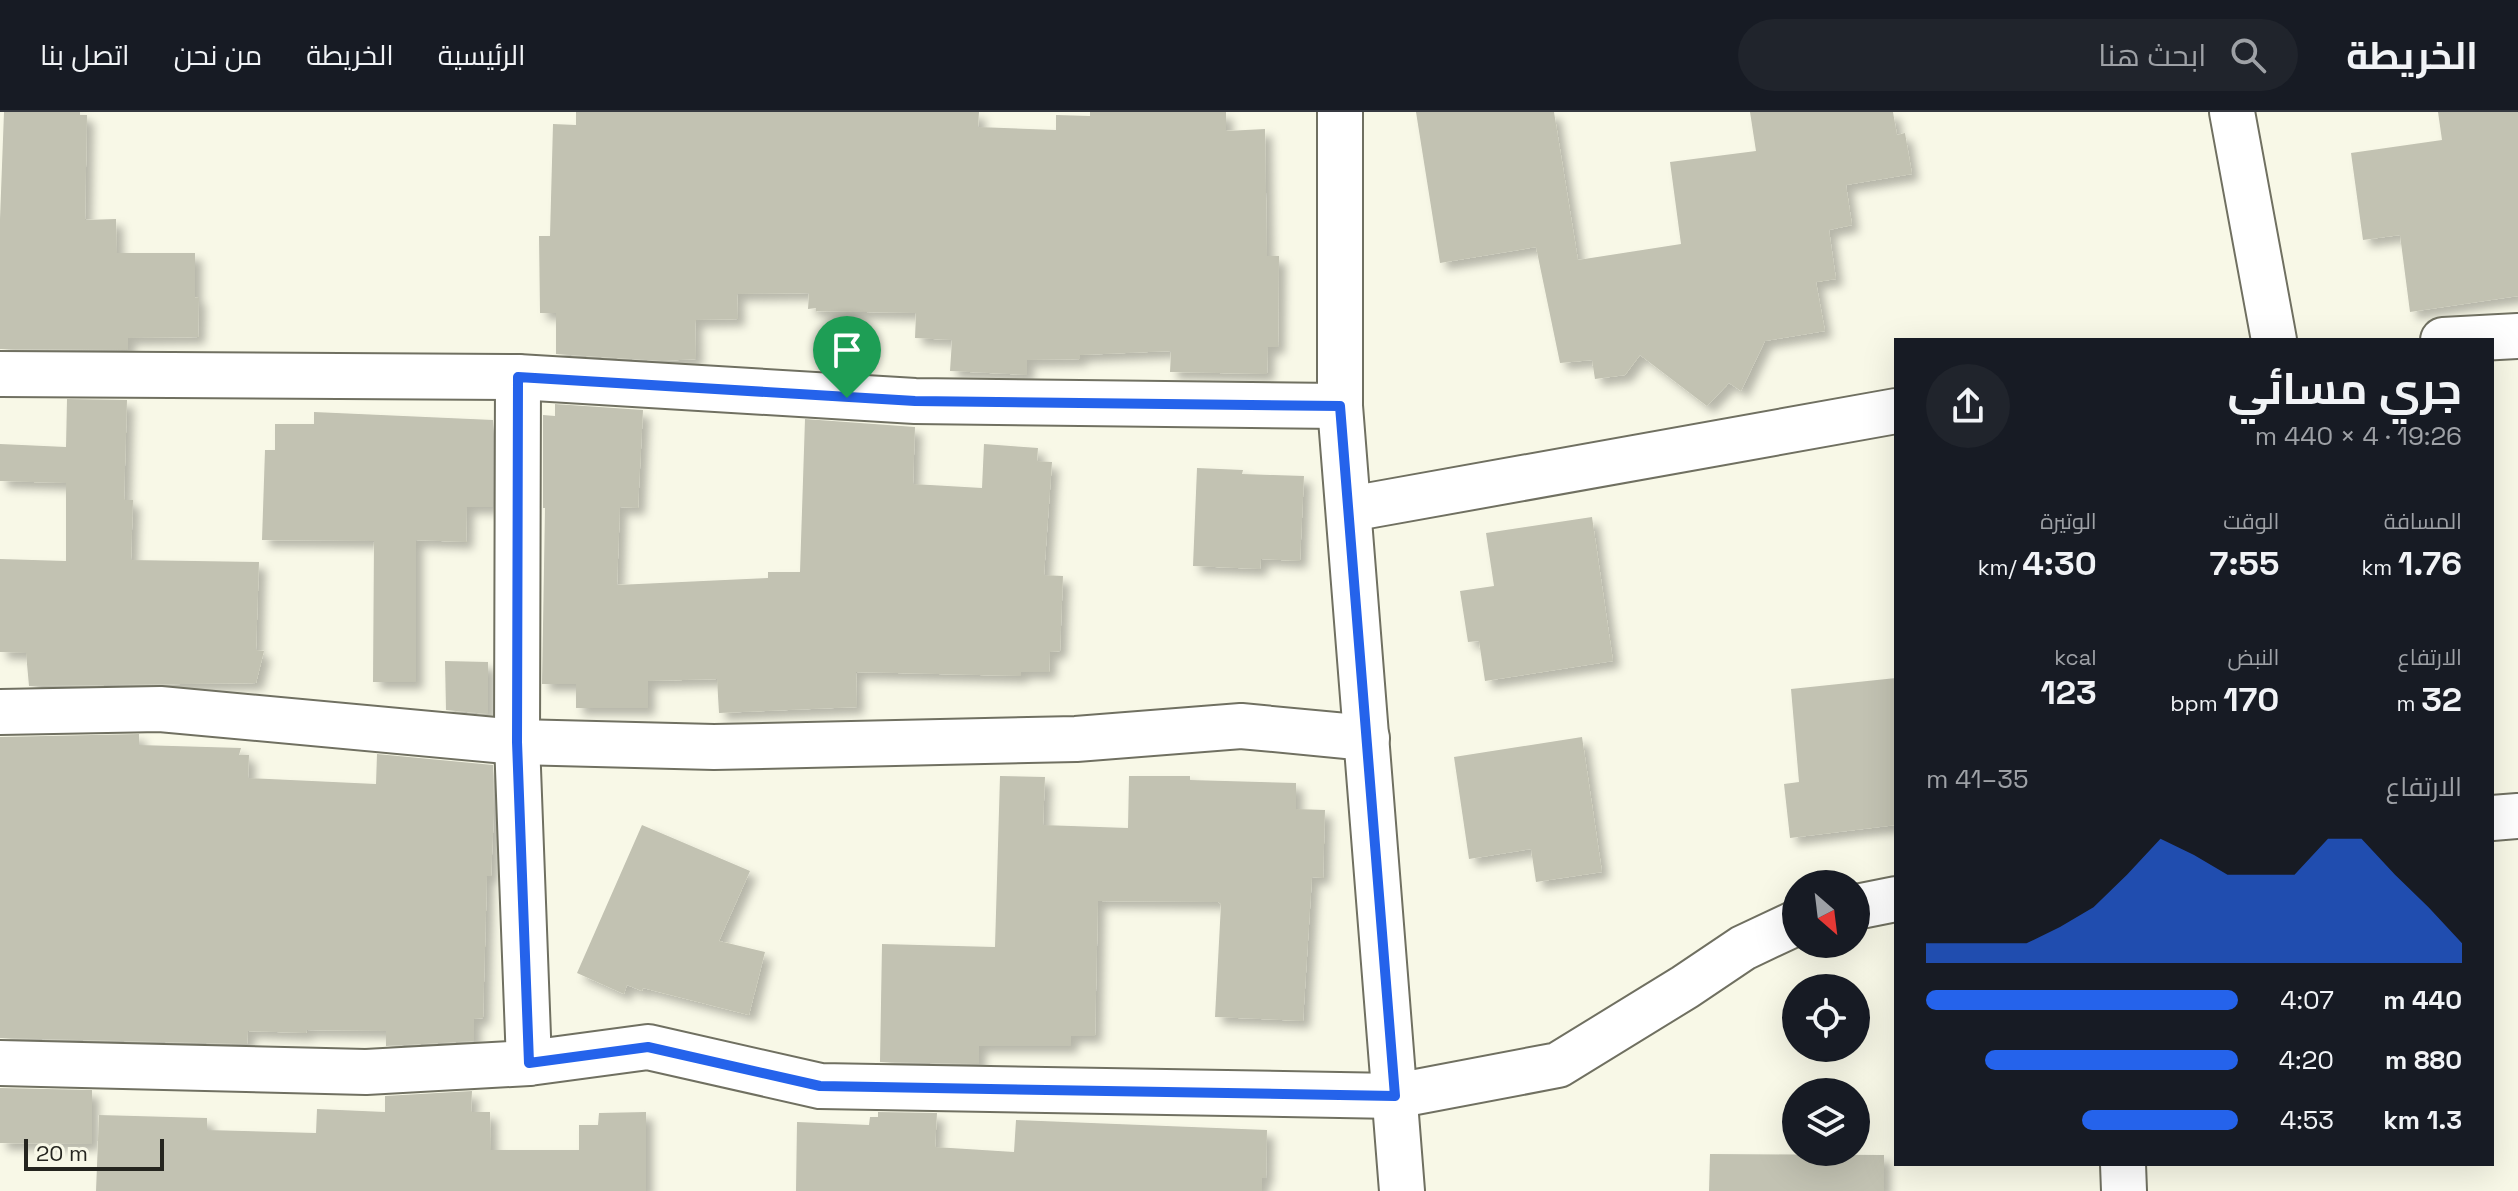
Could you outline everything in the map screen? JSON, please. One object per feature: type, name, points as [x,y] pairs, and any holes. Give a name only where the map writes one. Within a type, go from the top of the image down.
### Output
[{"type":"street","points":[[1340,112],[1340,406],[1402,1191]]},
{"type":"street","points":[[2232,112],[2274,338]]},
{"type":"street","points":[[2480,338],[2518,336]]},
{"type":"street","points":[[0,374],[518,377],[915,401],[1340,406]]},
{"type":"street","points":[[518,377],[517,742],[529,1063]]},
{"type":"street","points":[[1350,509],[1894,411]]},
{"type":"street","points":[[0,712],[160,709],[517,742],[714,747],[1060,739],[1241,726],[1367,738]]},
{"type":"street","points":[[2494,818],[2518,816]]},
{"type":"street","points":[[1870,904],[1894,899]]},
{"type":"street","points":[[0,1063],[366,1072],[529,1063],[648,1047],[820,1086],[1395,1096],[1558,1065],[1743,948],[1782,930]]},
{"type":"street","points":[[2123,1166],[2124,1191]]},
{"type":"building","points":[[4,112],[80,112],[80,115],[87,115],[85,220],[116,219],[117,253],[195,253],[195,298],[199,297],[198,337],[128,338],[128,350],[0,349]]},
{"type":"building","points":[[576,112],[979,112],[978,127],[1056,130],[1056,115],[1226,112],[1226,131],[1265,129],[1267,256],[1279,256],[1278,347],[1268,347],[1267,374],[1170,372],[1171,351],[1027,360],[1027,375],[950,371],[952,340],[915,338],[916,313],[816,311],[816,308],[808,309],[809,293],[737,294],[738,319],[695,320],[696,359],[662,361],[556,354],[556,313],[540,313],[539,236],[550,236],[553,124],[576,125]]},
{"type":"building","points":[[1416,112],[1554,112],[1578,260],[1681,244],[1670,162],[1756,151],[1750,112],[1893,112],[1897,135],[1905,133],[1912,174],[1846,185],[1852,225],[1829,230],[1836,279],[1816,282],[1825,331],[1765,341],[1741,391],[1729,383],[1707,406],[1640,355],[1625,375],[1595,379],[1592,360],[1560,363],[1536,247],[1440,263]]},
{"type":"building","points":[[2438,112],[2518,112],[2518,296],[2410,312],[2400,235],[2363,240],[2351,153],[2442,140]]},
{"type":"building","points":[[67,399],[127,400],[124,500],[133,500],[131,560],[259,562],[256,650],[264,651],[256,683],[29,686],[26,653],[0,652],[0,559],[66,561],[66,483],[0,481],[0,444],[66,447]]},
{"type":"building","points":[[555,404],[643,410],[638,508],[620,507],[617,585],[768,578],[768,572],[800,572],[805,419],[915,427],[913,484],[982,488],[984,444],[1038,448],[1037,461],[1052,462],[1044,575],[1063,576],[1060,651],[1050,652],[1049,672],[1021,672],[1021,676],[856,672],[857,707],[719,713],[717,679],[648,681],[648,708],[576,708],[576,684],[542,684],[543,415],[555,416]]},
{"type":"building","points":[[314,412],[493,420],[493,507],[467,507],[466,542],[416,540],[416,682],[373,682],[374,541],[262,540],[265,450],[275,450],[275,424],[314,424]]},
{"type":"building","points":[[1197,468],[1243,470],[1242,474],[1304,476],[1300,561],[1261,559],[1260,569],[1193,566]]},
{"type":"building","points":[[1592,517],[1613,661],[1485,681],[1479,641],[1468,642],[1460,591],[1494,586],[1486,533]]},
{"type":"building","points":[[445,661],[488,662],[488,714],[446,710]]},
{"type":"building","points":[[1894,678],[1894,825],[1790,838],[1784,784],[1799,782],[1791,689]]},
{"type":"building","points":[[139,734],[139,745],[241,748],[239,755],[249,755],[248,778],[376,784],[377,754],[493,765],[494,812],[491,876],[487,876],[483,1018],[474,1019],[474,1041],[386,1046],[386,1031],[307,1030],[306,1033],[248,1031],[247,1044],[0,1038],[0,737]]},
{"type":"building","points":[[1582,737],[1602,872],[1536,882],[1531,849],[1469,859],[1454,757]]},
{"type":"building","points":[[1000,776],[1045,777],[1043,825],[1128,828],[1129,776],[1190,776],[1190,780],[1296,783],[1296,809],[1325,810],[1323,878],[1312,877],[1303,1021],[1215,1017],[1221,904],[1218,902],[1098,901],[1095,1036],[1071,1036],[1071,1046],[979,1046],[979,1064],[880,1062],[882,944],[995,947]]},
{"type":"building","points":[[642,825],[750,871],[719,941],[765,952],[749,1015],[627,985],[624,994],[577,973]]},
{"type":"building","points":[[0,1088],[92,1090],[92,1144],[0,1143]]},
{"type":"building","points":[[472,1091],[471,1112],[490,1112],[491,1150],[579,1150],[579,1125],[598,1125],[599,1113],[646,1112],[646,1191],[96,1191],[99,1115],[207,1118],[207,1130],[316,1133],[317,1109],[385,1112],[385,1096]]},
{"type":"building","points":[[878,1112],[937,1113],[935,1147],[1014,1152],[1016,1120],[1267,1130],[1266,1178],[1262,1178],[1262,1191],[796,1191],[797,1122],[869,1125],[870,1117],[878,1117]]},
{"type":"building","points":[[1710,1154],[1782,1154],[1782,1166],[1870,1166],[1870,1155],[1884,1155],[1884,1191],[1709,1191]]},
{"type":"route","points":[[518,377],[847,398],[1340,406],[1395,1096],[820,1086],[648,1047],[529,1063],[517,742],[518,377]]}]
